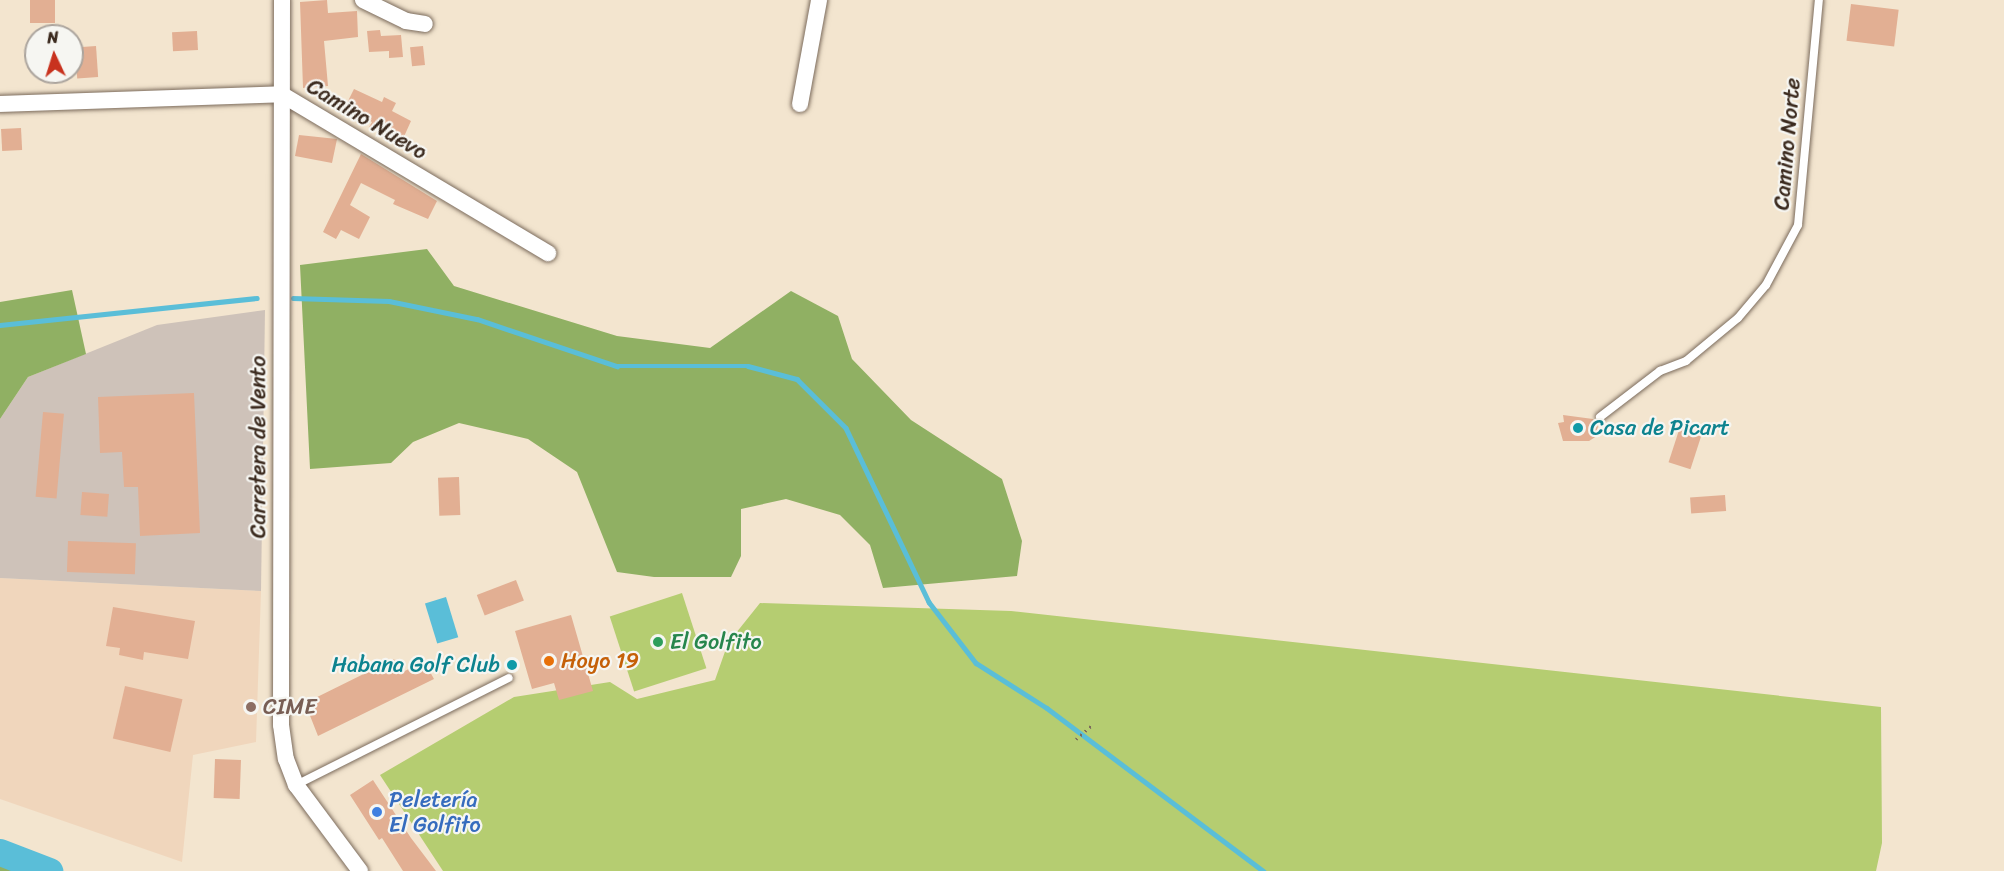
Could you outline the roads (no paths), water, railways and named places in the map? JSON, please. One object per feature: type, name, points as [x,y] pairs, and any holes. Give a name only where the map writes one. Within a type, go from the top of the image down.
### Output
[{"type":"street","name":"Carretera de Vento","points":[[282,0],[280,94],[281,725],[286,759],[296,785],[360,871]]},
{"type":"street","points":[[363,0],[406,21],[425,24]]},
{"type":"street","points":[[800,104],[819,0]]},
{"type":"street","name":"Camino Nuevo","points":[[0,104],[280,94],[548,253]]},
{"type":"lane","name":"Camino Norte","points":[[1600,417],[1660,371],[1686,361],[1738,318],[1766,285],[1798,225],[1819,0]]},
{"type":"lane","points":[[296,785],[508,678]]},
{"type":"water","points":[[446,597],[458,637],[437,644],[425,603]]},
{"type":"waterway","points":[[0,325],[257,298]]},
{"type":"waterway","points":[[293,298],[389,301],[477,319],[617,366],[748,366],[797,379],[846,428],[929,602],[976,663],[1047,708],[1263,871]]},
{"type":"waterway","points":[[0,852],[49,871]]},
{"type":"place","name":"Casa de Picart","points":[[1578,428]]},
{"type":"place","name":"El Golfito","points":[[658,642]]},
{"type":"place","name":"Hoyo 19","points":[[549,661]]},
{"type":"place","name":"Habana Golf Club","points":[[512,665]]},
{"type":"place","name":"CIME","points":[[251,707]]},
{"type":"place","name":"Peletería El Golfito","points":[[377,812]]}]
